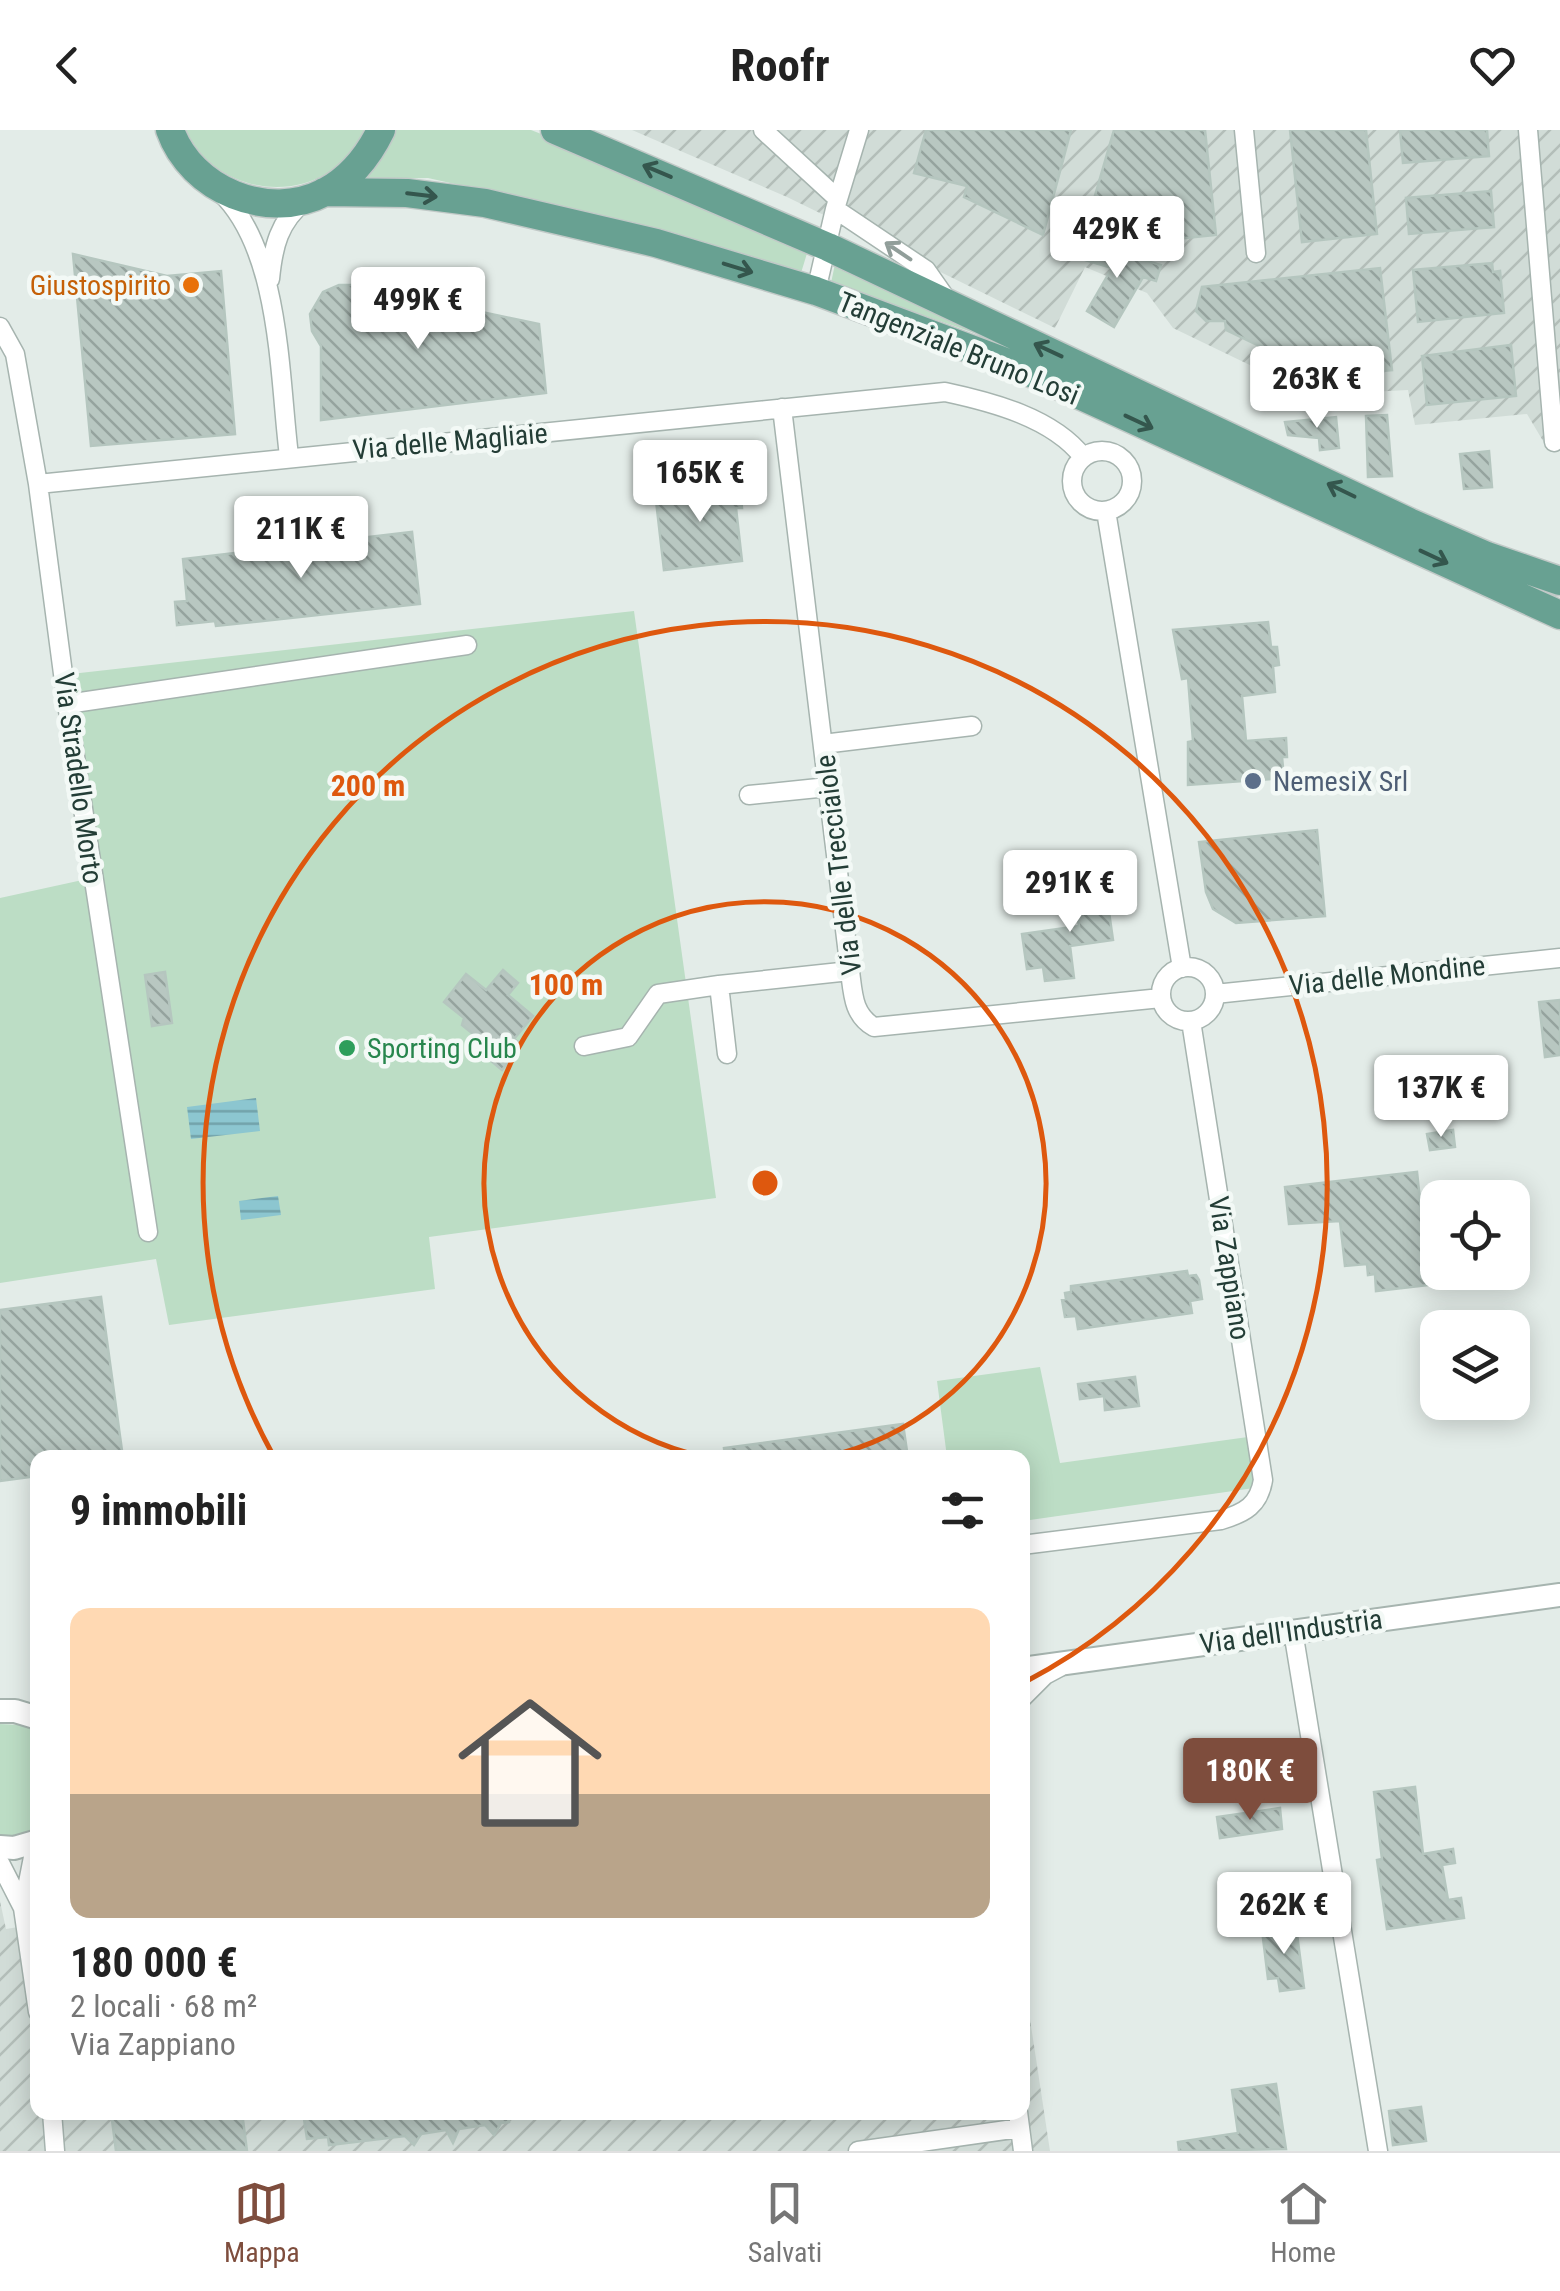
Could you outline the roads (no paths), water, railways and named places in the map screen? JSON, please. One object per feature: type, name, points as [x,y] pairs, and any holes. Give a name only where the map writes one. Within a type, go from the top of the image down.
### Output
[{"type":"main road","points":[[316,196],[348,177],[367,157],[381,130]]},
{"type":"main road","name":"Tangenziale Bruno Losi","points":[[555,130],[828,247],[1409,522],[1560,582]]},
{"type":"main road","name":"Tangenziale Bruno Losi","points":[[166,132],[209,182],[244,198],[282,204],[316,196],[407,193],[485,203],[656,243],[816,291],[1016,366],[1560,615]]},
{"type":"street","points":[[762,130],[836,204],[926,270],[950,304]]},
{"type":"street","points":[[816,291],[836,204],[859,130]]},
{"type":"street","points":[[1244,130],[1256,253]]},
{"type":"street","points":[[1528,130],[1554,442]]},
{"type":"street","points":[[190,164],[234,206],[252,235],[269,289],[289,456]]},
{"type":"street","points":[[269,289],[275,242],[282,226],[316,196]]},
{"type":"street","name":"Via Stradello Morto","points":[[0,326],[15,354],[38,484],[67,704],[148,1232]]},
{"type":"street","name":"Via delle Magliaie","points":[[38,484],[945,392],[1046,426],[1073,444],[1083,457]]},
{"type":"street","name":"Via delle Trecciaiole","points":[[782,408],[850,971],[856,1010],[862,1020],[874,1027],[1161,998]]},
{"type":"street","points":[[1100,451],[1125,461],[1132,486],[1129,496],[1106,511],[1088,507],[1075,493],[1073,474],[1083,457],[1100,451]]},
{"type":"street","points":[[1106,511],[1182,968]]},
{"type":"street","points":[[67,704],[467,645]]},
{"type":"street","points":[[823,744],[972,726]]},
{"type":"street","points":[[749,795],[828,787]]},
{"type":"street","name":"Via delle Mondine","points":[[1215,994],[1560,958]]},
{"type":"street","points":[[1182,968],[1204,973],[1215,994],[1210,1009],[1191,1021],[1175,1018],[1161,998],[1164,982],[1182,968]]},
{"type":"street","points":[[584,1046],[628,1038],[658,994],[850,971]]},
{"type":"street","points":[[719,985],[727,1054]]},
{"type":"street","name":"Via Zappiano","points":[[1030,1544],[1222,1520],[1248,1510],[1261,1493],[1263,1480],[1191,1021]]},
{"type":"street","name":"Via dell'Industria","points":[[1030,1668],[1560,1594]]},
{"type":"street","points":[[1293,1631],[1378,2151]]},
{"type":"street","points":[[1030,1691],[1068,1662]]},
{"type":"street","points":[[0,1710],[30,1713]]},
{"type":"street","points":[[0,1846],[14,1848],[30,1843]]},
{"type":"street","points":[[0,1863],[23,1908],[30,1957]]},
{"type":"street","points":[[23,1908],[30,1872]]},
{"type":"street","points":[[53,2120],[55,2151]]},
{"type":"street","points":[[858,2151],[1019,2120],[1023,2151]]},
{"type":"water","points":[[256,1098],[260,1131],[191,1139],[187,1107]]},
{"type":"water","points":[[278,1196],[281,1215],[241,1220],[239,1201]]},
{"type":"place","name":"Giustospirito","points":[[191,285]]},
{"type":"place","name":"NemesiX Srl","points":[[1253,781]]},
{"type":"place","name":"Sporting Club","points":[[347,1048]]}]
